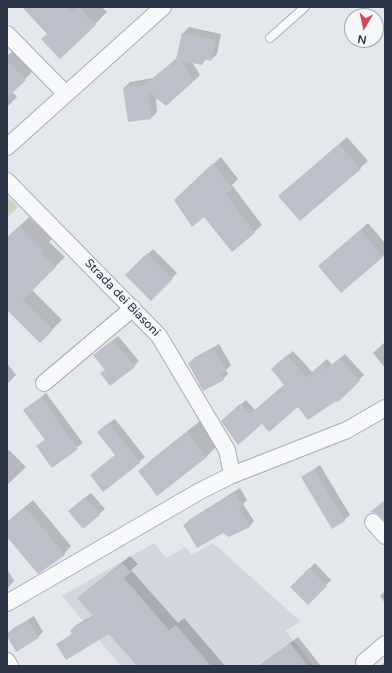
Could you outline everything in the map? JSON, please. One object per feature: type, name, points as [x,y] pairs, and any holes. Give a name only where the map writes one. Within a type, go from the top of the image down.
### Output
[{"type":"street","points":[[7,147],[163,7]]},
{"type":"street","points":[[7,34],[66,94]]},
{"type":"street","name":"Strada dei Biasoni","points":[[7,181],[160,336],[226,450],[232,475]]},
{"type":"street","points":[[44,383],[132,308]]},
{"type":"street","points":[[7,603],[200,491],[232,475],[346,430],[385,408]]},
{"type":"street","points":[[373,522],[385,536]]},
{"type":"street","points":[[364,662],[385,644]]},
{"type":"street","points":[[7,661],[10,666]]},
{"type":"lane","points":[[270,38],[305,7]]},
{"type":"shaded area","points":[[154,543],[166,558],[186,547],[192,555],[213,543],[300,621],[286,631],[314,666],[121,666],[62,596]]},
{"type":"green space","points":[[7,196],[18,207],[7,218]]},
{"type":"building","points":[[22,7],[67,7],[73,13],[79,7],[96,25],[60,59],[41,39],[47,34]]},
{"type":"building","points":[[182,33],[216,40],[211,61],[203,59],[202,65],[182,61],[194,81],[166,106],[149,92],[151,119],[128,122],[123,88],[146,84],[176,59]]},
{"type":"building","points":[[7,60],[26,80],[7,98]]},
{"type":"building","points":[[339,144],[361,169],[300,221],[278,196]]},
{"type":"building","points":[[213,163],[232,188],[226,194],[255,233],[232,252],[204,217],[192,227],[174,200]]},
{"type":"building","points":[[19,226],[43,250],[40,252],[56,267],[23,300],[53,330],[40,343],[7,310],[7,237]]},
{"type":"building","points":[[360,230],[383,257],[341,293],[318,266]]},
{"type":"building","points":[[147,253],[173,279],[151,301],[125,275]]},
{"type":"building","points":[[113,340],[135,367],[110,386],[100,373],[105,370],[93,355]]},
{"type":"building","points":[[214,349],[226,371],[221,374],[224,380],[203,391],[188,363]]},
{"type":"building","points":[[287,355],[306,377],[322,364],[326,369],[340,358],[360,381],[338,402],[336,401],[308,420],[298,407],[269,432],[262,424],[238,445],[221,421],[240,404],[250,414],[284,385],[271,369]]},
{"type":"building","points":[[41,397],[78,449],[52,468],[36,446],[45,440],[23,410]]},
{"type":"building","points":[[109,423],[140,463],[103,492],[90,475],[115,455],[97,432]]},
{"type":"building","points":[[187,433],[207,457],[157,496],[138,471]]},
{"type":"building","points":[[314,469],[345,521],[332,529],[301,477]]},
{"type":"building","points":[[235,493],[243,506],[238,508],[250,527],[229,537],[223,533],[197,548],[183,525]]},
{"type":"building","points":[[85,497],[100,515],[83,529],[68,511]]},
{"type":"building","points":[[385,500],[385,521],[376,513],[370,512]]},
{"type":"building","points":[[25,507],[65,555],[38,574],[7,537],[7,522]]},
{"type":"building","points":[[122,563],[131,572],[124,578],[169,630],[176,625],[211,666],[137,666],[109,634],[66,660],[56,644],[72,634],[70,630],[93,616],[77,598]]},
{"type":"building","points":[[309,568],[327,586],[308,605],[290,587]]},
{"type":"building","points":[[28,620],[39,638],[16,652],[7,636],[7,633]]},
{"type":"building","points":[[290,643],[308,666],[260,666]]}]
